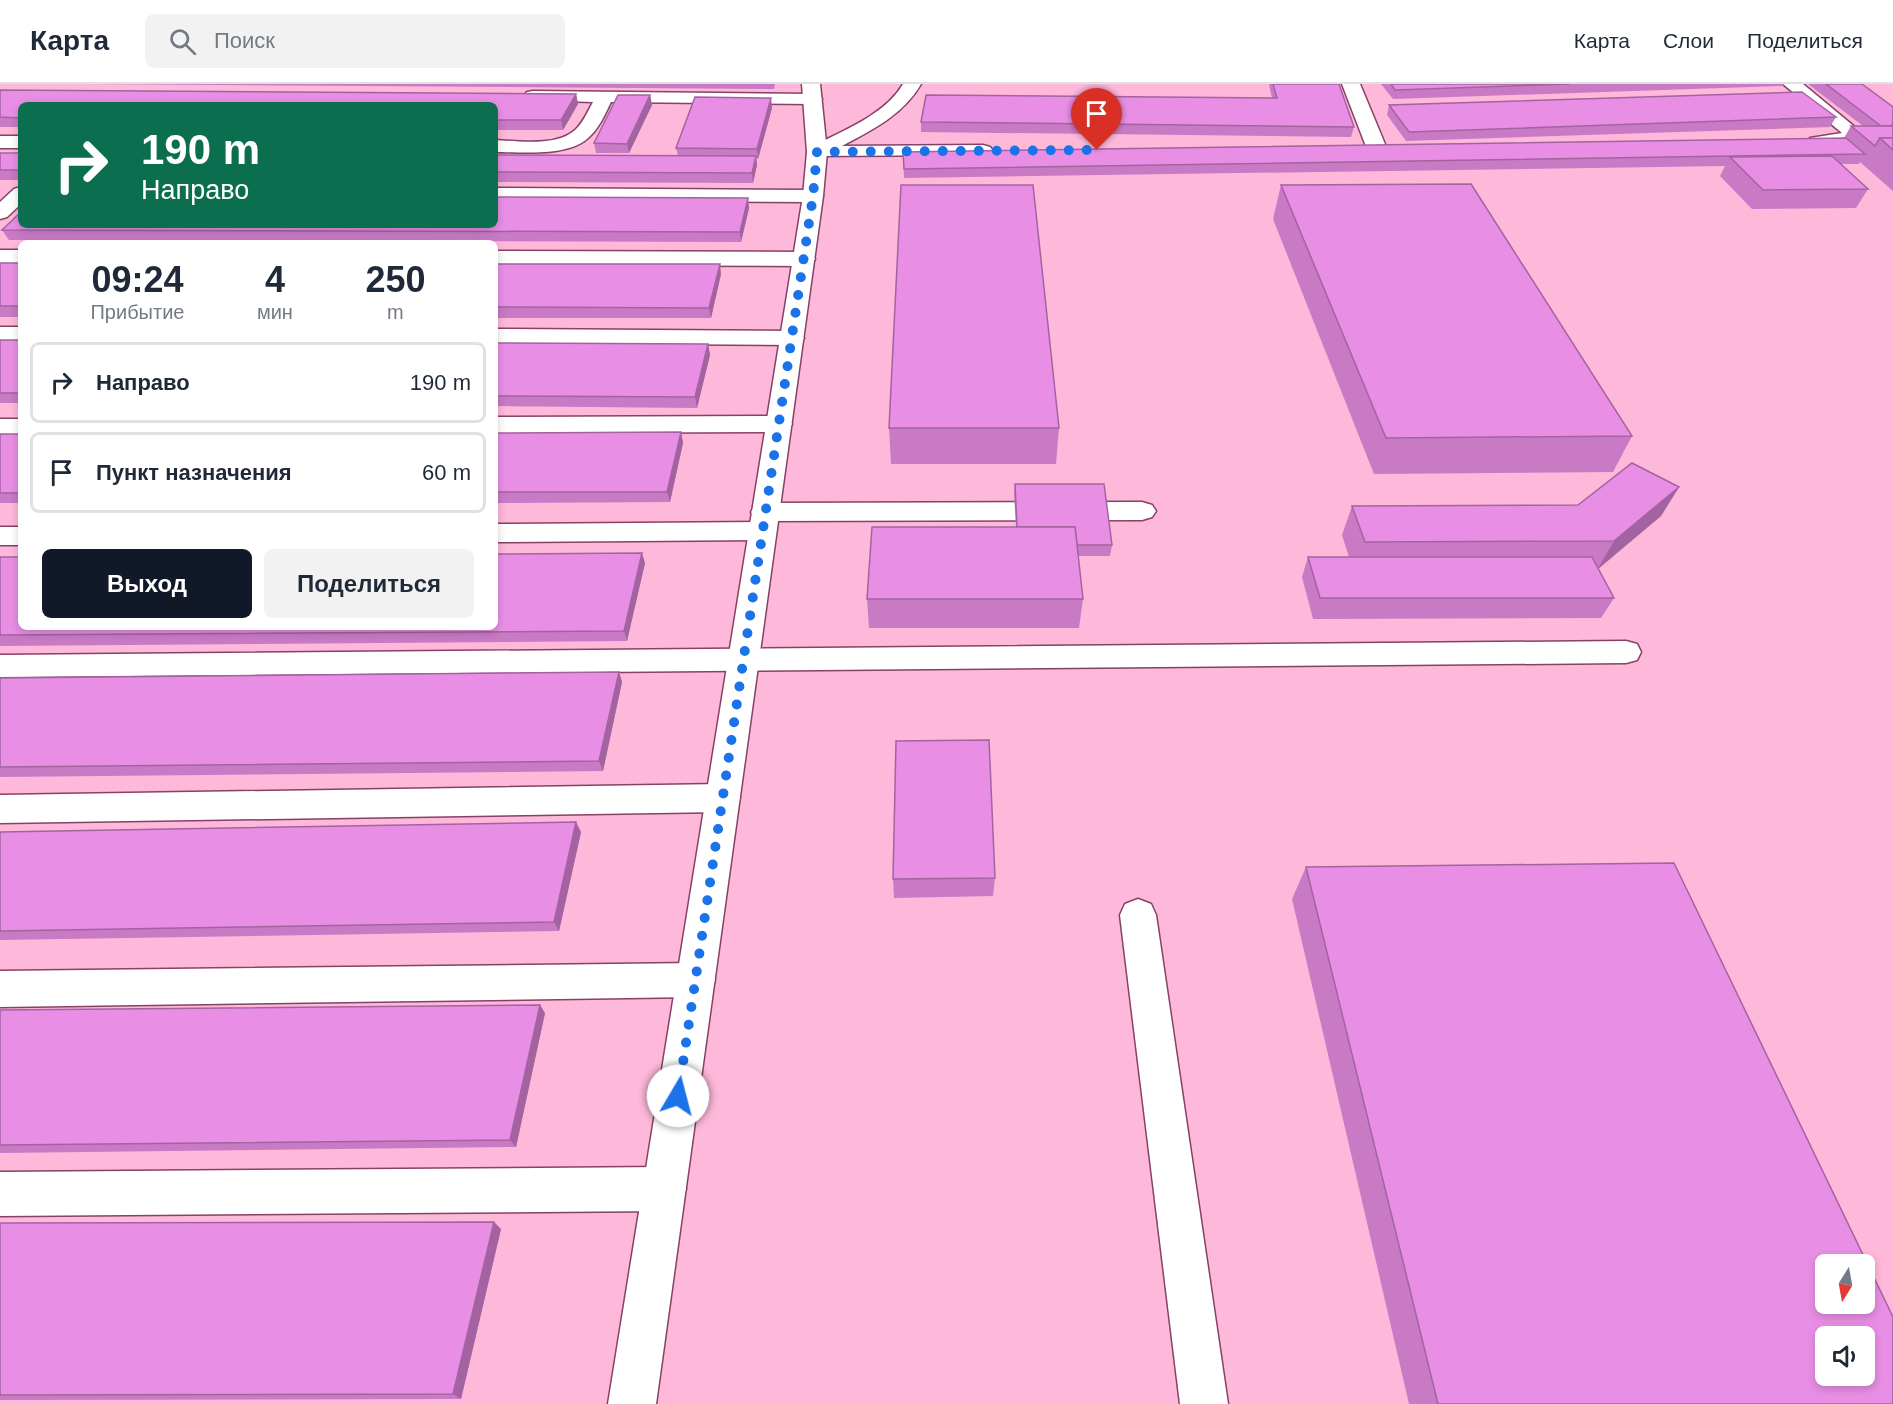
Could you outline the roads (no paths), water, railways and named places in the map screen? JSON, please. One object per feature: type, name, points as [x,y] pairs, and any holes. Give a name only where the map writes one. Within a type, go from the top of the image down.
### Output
[{"type":"street","points":[[817,152],[900,101],[912,84]]},
{"type":"street","points":[[1352,84],[1377,149]]},
{"type":"street","points":[[1792,84],[1853,133],[1847,139],[1804,142]]},
{"type":"street","points":[[511,96],[812,92],[817,152],[813,196],[632,1404]]},
{"type":"street","points":[[498,146],[563,143],[581,136],[606,96]]},
{"type":"street","points":[[0,142],[18,142]]},
{"type":"street","points":[[1353,149],[1400,148]]},
{"type":"street","points":[[817,152],[1007,151]]},
{"type":"street","points":[[0,192],[18,192]]},
{"type":"street","points":[[498,194],[813,196]]},
{"type":"street","points":[[0,213],[18,195]]},
{"type":"street","points":[[0,257],[18,257]]},
{"type":"street","points":[[498,258],[804,259]]},
{"type":"street","points":[[0,334],[18,334]]},
{"type":"street","points":[[498,336],[792,338]]},
{"type":"street","points":[[498,425],[779,424]]},
{"type":"street","points":[[0,427],[18,427]]},
{"type":"street","points":[[498,533],[763,521],[1142,511]]},
{"type":"street","points":[[0,536],[18,536]]},
{"type":"street","points":[[0,666],[1626,652]]},
{"type":"street","points":[[0,809],[723,798]]},
{"type":"street","points":[[1138,915],[1204,1404]]},
{"type":"street","points":[[0,989],[696,980]]},
{"type":"street","points":[[0,1194],[664,1189]]}]
